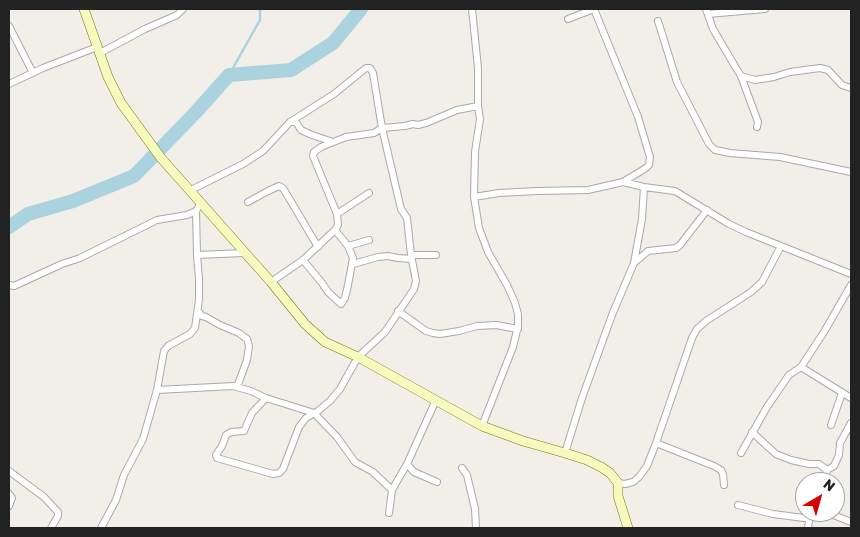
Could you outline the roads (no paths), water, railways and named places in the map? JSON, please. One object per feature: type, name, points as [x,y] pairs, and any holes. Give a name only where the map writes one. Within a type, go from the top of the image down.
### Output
[{"type":"street","points":[[84,9],[108,76],[121,103],[160,158],[190,191],[198,207],[271,282],[305,324],[325,342],[482,426],[523,441],[587,460],[601,467],[610,473],[618,483],[619,500],[628,528]]},
{"type":"street","points":[[9,84],[42,68],[98,50],[177,15],[183,9]]},
{"type":"street","points":[[472,9],[478,68],[480,119],[475,152],[474,196],[479,228],[488,252],[516,303],[518,314],[518,329],[513,347],[482,426]]},
{"type":"street","points":[[474,196],[499,193],[588,190],[623,182],[649,165],[650,157],[638,117],[594,9],[568,19]]},
{"type":"street","points":[[756,127],[758,122],[740,76],[713,29],[707,11],[765,9]]},
{"type":"street","points":[[658,21],[677,82],[709,144],[714,150],[780,157],[851,172]]},
{"type":"street","points":[[9,26],[33,73]]},
{"type":"street","points":[[190,191],[243,164],[263,151],[290,122],[334,94],[366,68],[370,68],[373,73],[382,128],[401,209],[407,218],[411,257],[416,281],[414,289],[384,332],[358,358],[340,389],[330,401],[306,418],[299,427],[283,469],[279,473],[273,474],[217,458],[216,455],[226,435],[231,432],[244,431],[252,413],[266,398]]},
{"type":"street","points":[[740,76],[755,80],[790,72],[820,68],[828,70],[842,85],[851,88]]},
{"type":"street","points":[[271,282],[303,260],[338,225],[337,214],[313,156],[314,152],[321,147],[346,137],[374,133],[382,128],[426,124],[457,110],[478,106]]},
{"type":"street","points":[[290,122],[296,122],[301,130],[333,142]]},
{"type":"street","points":[[623,182],[675,191],[729,224],[851,274]]},
{"type":"street","points":[[248,202],[279,186],[283,188],[318,247]]},
{"type":"street","points":[[565,453],[582,398],[612,315],[634,263],[642,219],[644,187]]},
{"type":"street","points":[[337,214],[369,193]]},
{"type":"street","points":[[101,528],[116,500],[124,475],[143,439],[157,390],[164,351],[168,346],[190,334],[196,328],[200,279],[197,255],[198,207]]},
{"type":"street","points":[[9,285],[14,286],[62,264],[80,258],[157,220],[187,215],[198,207]]},
{"type":"street","points":[[634,263],[648,252],[676,248],[707,210]]},
{"type":"street","points":[[303,260],[328,292],[341,304],[345,298],[353,258],[348,246],[335,230]]},
{"type":"street","points":[[348,246],[369,240]]},
{"type":"street","points":[[618,483],[633,482],[647,466],[696,329],[751,292],[762,282],[781,246]]},
{"type":"street","points":[[197,255],[244,253]]},
{"type":"street","points":[[353,264],[378,256],[398,258],[436,255]]},
{"type":"street","points":[[741,453],[766,407],[789,375],[801,367],[851,285]]},
{"type":"street","points":[[198,311],[202,316],[239,333],[247,339],[249,346],[247,360],[237,387]]},
{"type":"street","points":[[398,311],[426,331],[433,333],[440,334],[477,326],[496,325],[518,329]]},
{"type":"street","points":[[801,367],[851,398]]},
{"type":"street","points":[[157,390],[233,386],[314,414],[337,437],[355,462],[373,472],[392,490]]},
{"type":"street","points":[[831,425],[842,393]]},
{"type":"street","points":[[389,513],[392,490],[407,464],[436,400]]},
{"type":"street","points":[[752,432],[776,454],[791,460],[819,464],[827,470],[834,466],[839,455],[840,443],[851,423]]},
{"type":"street","points":[[656,443],[721,470],[724,485]]},
{"type":"street","points":[[407,464],[414,472],[437,482]]},
{"type":"street","points":[[462,468],[467,475],[476,511],[476,528]]},
{"type":"street","points":[[9,471],[44,497],[58,512],[58,516],[51,528]]},
{"type":"street","points":[[9,494],[12,498],[9,506]]},
{"type":"street","points":[[738,505],[772,514],[795,517]]},
{"type":"waterway","points":[[229,75],[260,20],[260,9]]},
{"type":"waterway","points":[[9,227],[28,214],[73,201],[134,176],[229,75],[291,70],[333,43],[361,9]]}]
